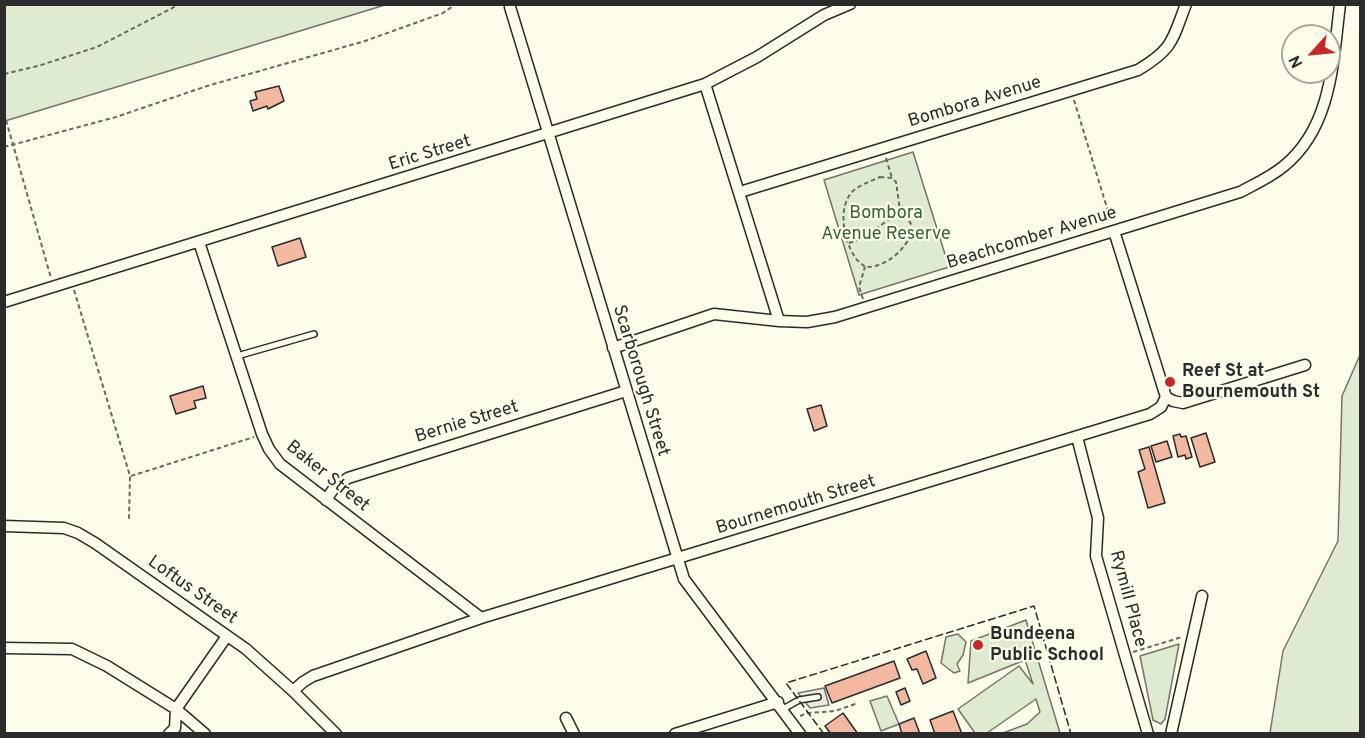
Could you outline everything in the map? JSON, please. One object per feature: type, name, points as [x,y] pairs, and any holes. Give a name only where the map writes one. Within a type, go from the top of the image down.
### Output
[{"type":"street","name":"Eric Street","points":[[4,302],[705,84],[757,57],[824,15],[850,4]]},
{"type":"street","name":"Bombora Avenue","points":[[740,192],[1138,70],[1159,57],[1172,43],[1186,4]]},
{"type":"street","name":"Beachcomber Avenue","points":[[613,348],[714,314],[807,322],[835,317],[1240,192],[1283,167],[1297,155],[1321,116],[1331,79],[1340,4]]},
{"type":"street","name":"Scarborough Street","points":[[510,7],[684,579],[800,734]]},
{"type":"street","points":[[705,84],[779,321]]},
{"type":"street","points":[[1114,231],[1166,397],[1183,403],[1305,365]]},
{"type":"street","name":"Baker Street","points":[[199,242],[262,434],[280,464],[481,618]]},
{"type":"street","name":"Bernie Street","points":[[326,500],[334,488],[348,478],[626,391]]},
{"type":"street","name":"Bournemouth Street","points":[[293,691],[313,676],[481,618],[1150,414],[1161,407],[1166,397]]},
{"type":"street","name":"Rymill Place","points":[[1077,437],[1098,518],[1096,556],[1148,734]]},
{"type":"street","name":"Loftus Street","points":[[4,526],[64,528],[78,532],[258,659],[336,734]]},
{"type":"street","points":[[1171,734],[1202,596]]},
{"type":"street","points":[[169,734],[176,728],[176,709],[227,636]]},
{"type":"street","points":[[4,648],[72,649],[107,666],[176,709],[205,734]]},
{"type":"street","points":[[675,734],[780,706]]},
{"type":"street","points":[[566,718],[574,734]]},
{"type":"lane","points":[[237,357],[314,334]]},
{"type":"lane","points":[[780,706],[818,697]]},
{"type":"path","points":[[4,74],[97,47],[180,4]]},
{"type":"path","points":[[4,147],[117,117],[207,86],[364,41],[443,13],[456,4]]},
{"type":"path","points":[[1071,92],[1114,231]]},
{"type":"path","points":[[4,113],[54,286]]},
{"type":"path","points":[[883,148],[892,178],[898,186],[900,210],[913,229],[910,238],[899,251],[880,266],[865,267],[855,257],[849,243],[843,219],[844,204],[855,190],[868,182],[880,177],[892,178]]},
{"type":"path","points":[[849,243],[864,238],[900,210]]},
{"type":"path","points":[[865,267],[859,287],[866,308]]},
{"type":"path","points":[[75,295],[130,476],[129,519]]},
{"type":"path","points":[[130,476],[262,434]]},
{"type":"path","points":[[1125,655],[1194,633]]},
{"type":"path","points":[[799,717],[808,713],[835,711],[858,703]]},
{"type":"green space","points":[[5,4],[385,4],[385,5],[5,121]]},
{"type":"green space","name":"Bombora Avenue Reserve","points":[[913,152],[949,267],[859,295],[824,180]]},
{"type":"green space","points":[[1360,355],[1360,733],[1270,733],[1283,651],[1338,541],[1342,396]]},
{"type":"green space","points":[[1026,620],[1060,733],[1003,733],[1027,724],[1040,712],[1036,699],[987,733],[975,733],[958,709],[1019,666],[1033,684],[1025,660],[968,683],[971,641]]},
{"type":"green space","points":[[958,634],[966,642],[963,655],[957,664],[960,671],[954,673],[941,663],[946,637]]},
{"type":"green space","points":[[1179,644],[1165,719],[1161,724],[1153,720],[1140,656]]},
{"type":"green space","points":[[887,696],[899,724],[881,731],[870,701]]},
{"type":"shaded area","points":[[824,688],[829,705],[810,708],[798,693]]},
{"type":"building","points":[[279,86],[284,101],[268,109],[267,106],[253,111],[250,101],[257,99],[255,92]]},
{"type":"building","points":[[300,238],[306,257],[278,266],[272,247]]},
{"type":"building","points":[[203,386],[206,398],[194,401],[196,408],[176,414],[170,396]]},
{"type":"building","points":[[821,405],[827,426],[814,431],[807,409]]},
{"type":"building","points":[[1206,433],[1215,462],[1200,467],[1191,438]]},
{"type":"building","points":[[1180,434],[1181,437],[1186,436],[1192,457],[1186,459],[1185,455],[1178,457],[1173,436]]},
{"type":"building","points":[[1167,441],[1172,457],[1156,462],[1151,446]]},
{"type":"building","points":[[1149,447],[1165,503],[1148,508],[1138,472],[1145,469],[1139,450]]},
{"type":"building","points":[[926,651],[936,678],[923,684],[917,669],[912,670],[907,659]]},
{"type":"building","points":[[894,661],[900,678],[832,703],[825,686]]},
{"type":"building","points":[[905,688],[910,701],[901,705],[896,692]]},
{"type":"building","points":[[953,711],[962,734],[935,734],[930,720]]},
{"type":"building","points":[[843,713],[858,734],[831,734],[825,726]]},
{"type":"building","points":[[914,718],[920,734],[902,734],[899,724]]},
{"type":"fence","points":[[824,734],[786,683],[1034,606],[1071,734]]},
{"type":"place","name":"Reef St at Bournemouth St","points":[[1170,382]]},
{"type":"place","name":"Bundeena Public School","points":[[978,645]]}]
